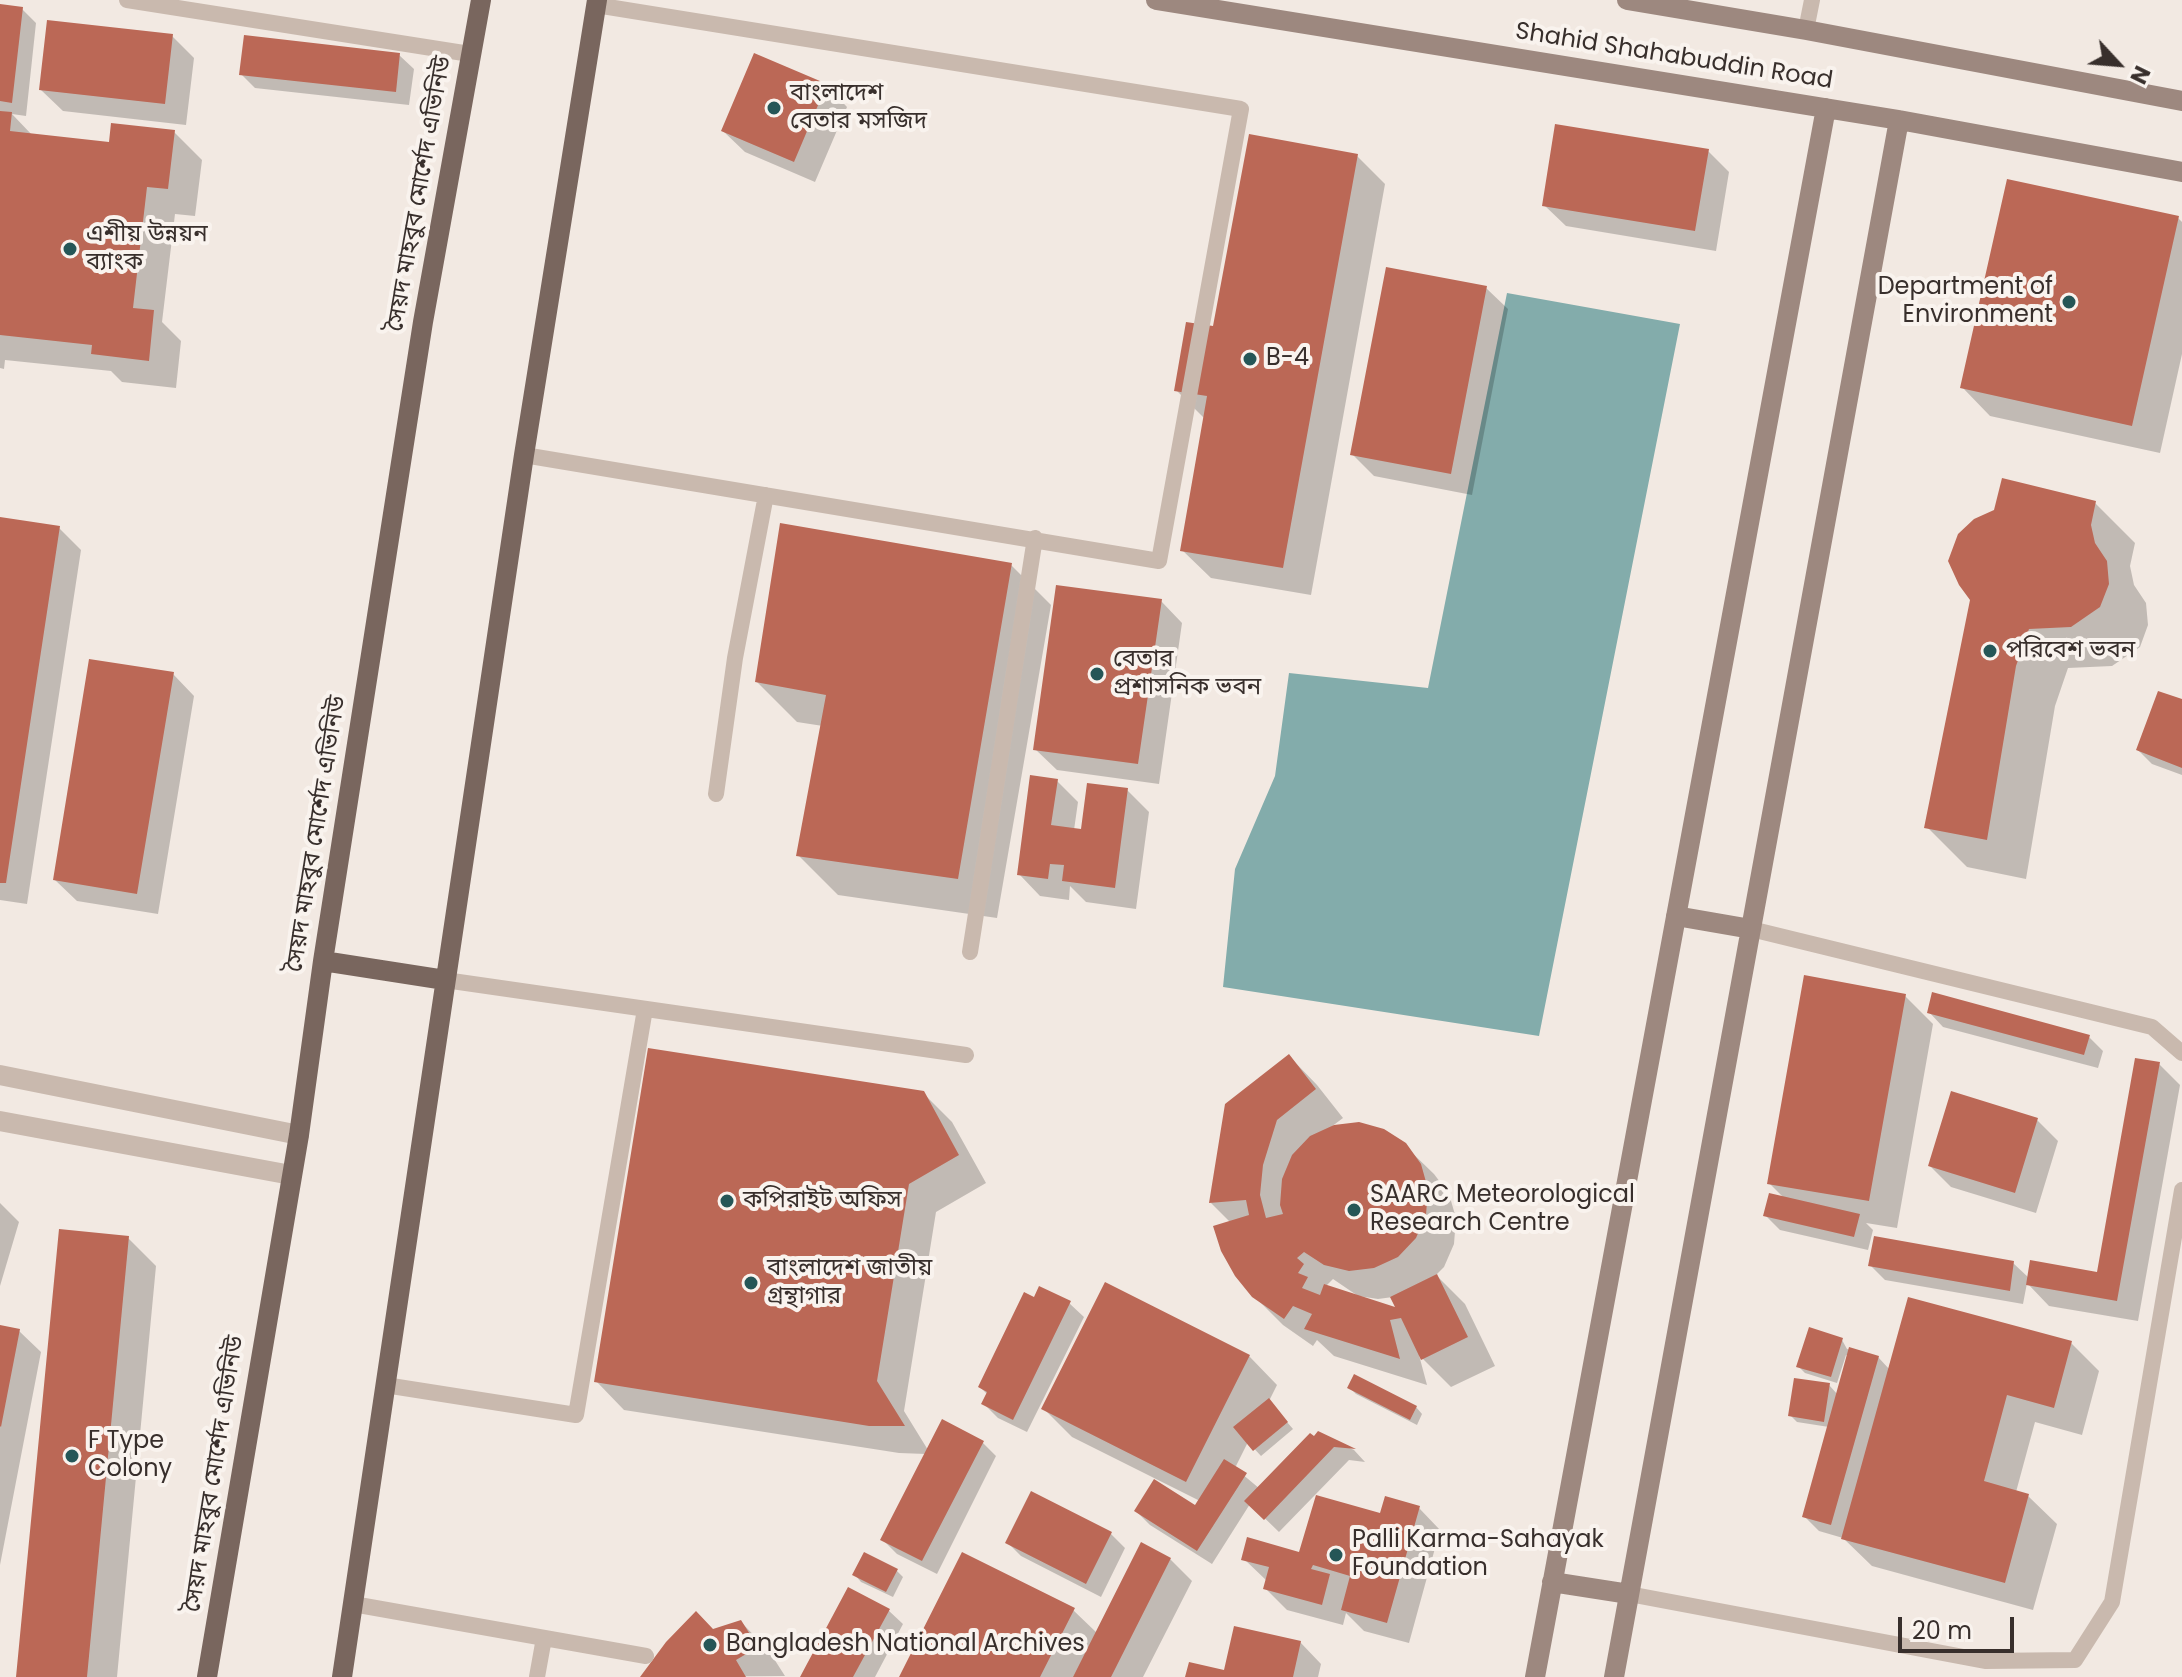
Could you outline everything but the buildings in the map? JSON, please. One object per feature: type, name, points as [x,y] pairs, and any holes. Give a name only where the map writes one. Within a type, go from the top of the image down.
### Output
[{"type":"main road","name":"সৈয়দ মাহবুব মোর্শেদ এভিনিউ","points":[[207,1677],[299,1135],[323,961],[423,322],[481,0]]},
{"type":"main road","points":[[342,1677],[524,455],[596,2]]},
{"type":"main road","points":[[323,961],[445,980]]},
{"type":"street","name":"Shahid Shahabuddin Road","points":[[1156,0],[1899,120],[2182,172]]},
{"type":"street","name":"Shahid Shahabuddin Road","points":[[1627,0],[1806,30],[2182,101]]},
{"type":"street","points":[[1535,1677],[1826,108]]},
{"type":"street","points":[[1614,1677],[1899,120]]},
{"type":"street","points":[[1676,916],[1751,929]]},
{"type":"street","points":[[0,1075],[299,1135]]},
{"type":"street","points":[[0,1121],[291,1175]]},
{"type":"street","points":[[1552,1582],[1629,1594]]},
{"type":"lane","points":[[127,0],[470,54]]},
{"type":"lane","points":[[1806,30],[1812,0]]},
{"type":"lane","points":[[524,455],[1159,561],[1241,109],[596,2]]},
{"type":"lane","points":[[716,794],[735,658],[766,495]]},
{"type":"lane","points":[[970,952],[1035,538]]},
{"type":"lane","points":[[1751,929],[2152,1027],[2182,1053]]},
{"type":"lane","points":[[445,980],[966,1055]]},
{"type":"lane","points":[[385,1385],[576,1415],[645,1009]]},
{"type":"lane","points":[[1629,1594],[1985,1661],[2075,1660],[2112,1602],[2182,1190]]},
{"type":"lane","points":[[353,1604],[646,1656]]},
{"type":"lane","points":[[537,1677],[544,1638]]},
{"type":"water","points":[[1507,293],[1680,324],[1539,1036],[1223,987],[1235,869],[1275,776],[1289,673],[1428,688]]},
{"type":"place","name":"বাংলাদেশ বেতার মসজিদ","points":[[774,108]]},
{"type":"place","name":"এশীয় উন্নয়ন ব্যাংক","points":[[70,249]]},
{"type":"place","name":"Department of Environment","points":[[2069,302]]},
{"type":"place","name":"B-4","points":[[1250,359]]},
{"type":"place","name":"পরিবেশ ভবন","points":[[1990,651]]},
{"type":"place","name":"বেতার প্রশাসনিক ভবন","points":[[1097,674]]},
{"type":"place","name":"কপিরাইট অফিস","points":[[727,1201]]},
{"type":"place","name":"SAARC Meteorological Research Centre","points":[[1354,1210]]},
{"type":"place","name":"বাংলাদেশ জাতীয় গ্রন্থাগার","points":[[751,1283]]},
{"type":"place","name":"F Type Colony","points":[[72,1456]]},
{"type":"place","name":"Palli Karma-Sahayak Foundation","points":[[1336,1555]]},
{"type":"place","name":"Bangladesh National Archives","points":[[710,1645]]}]
